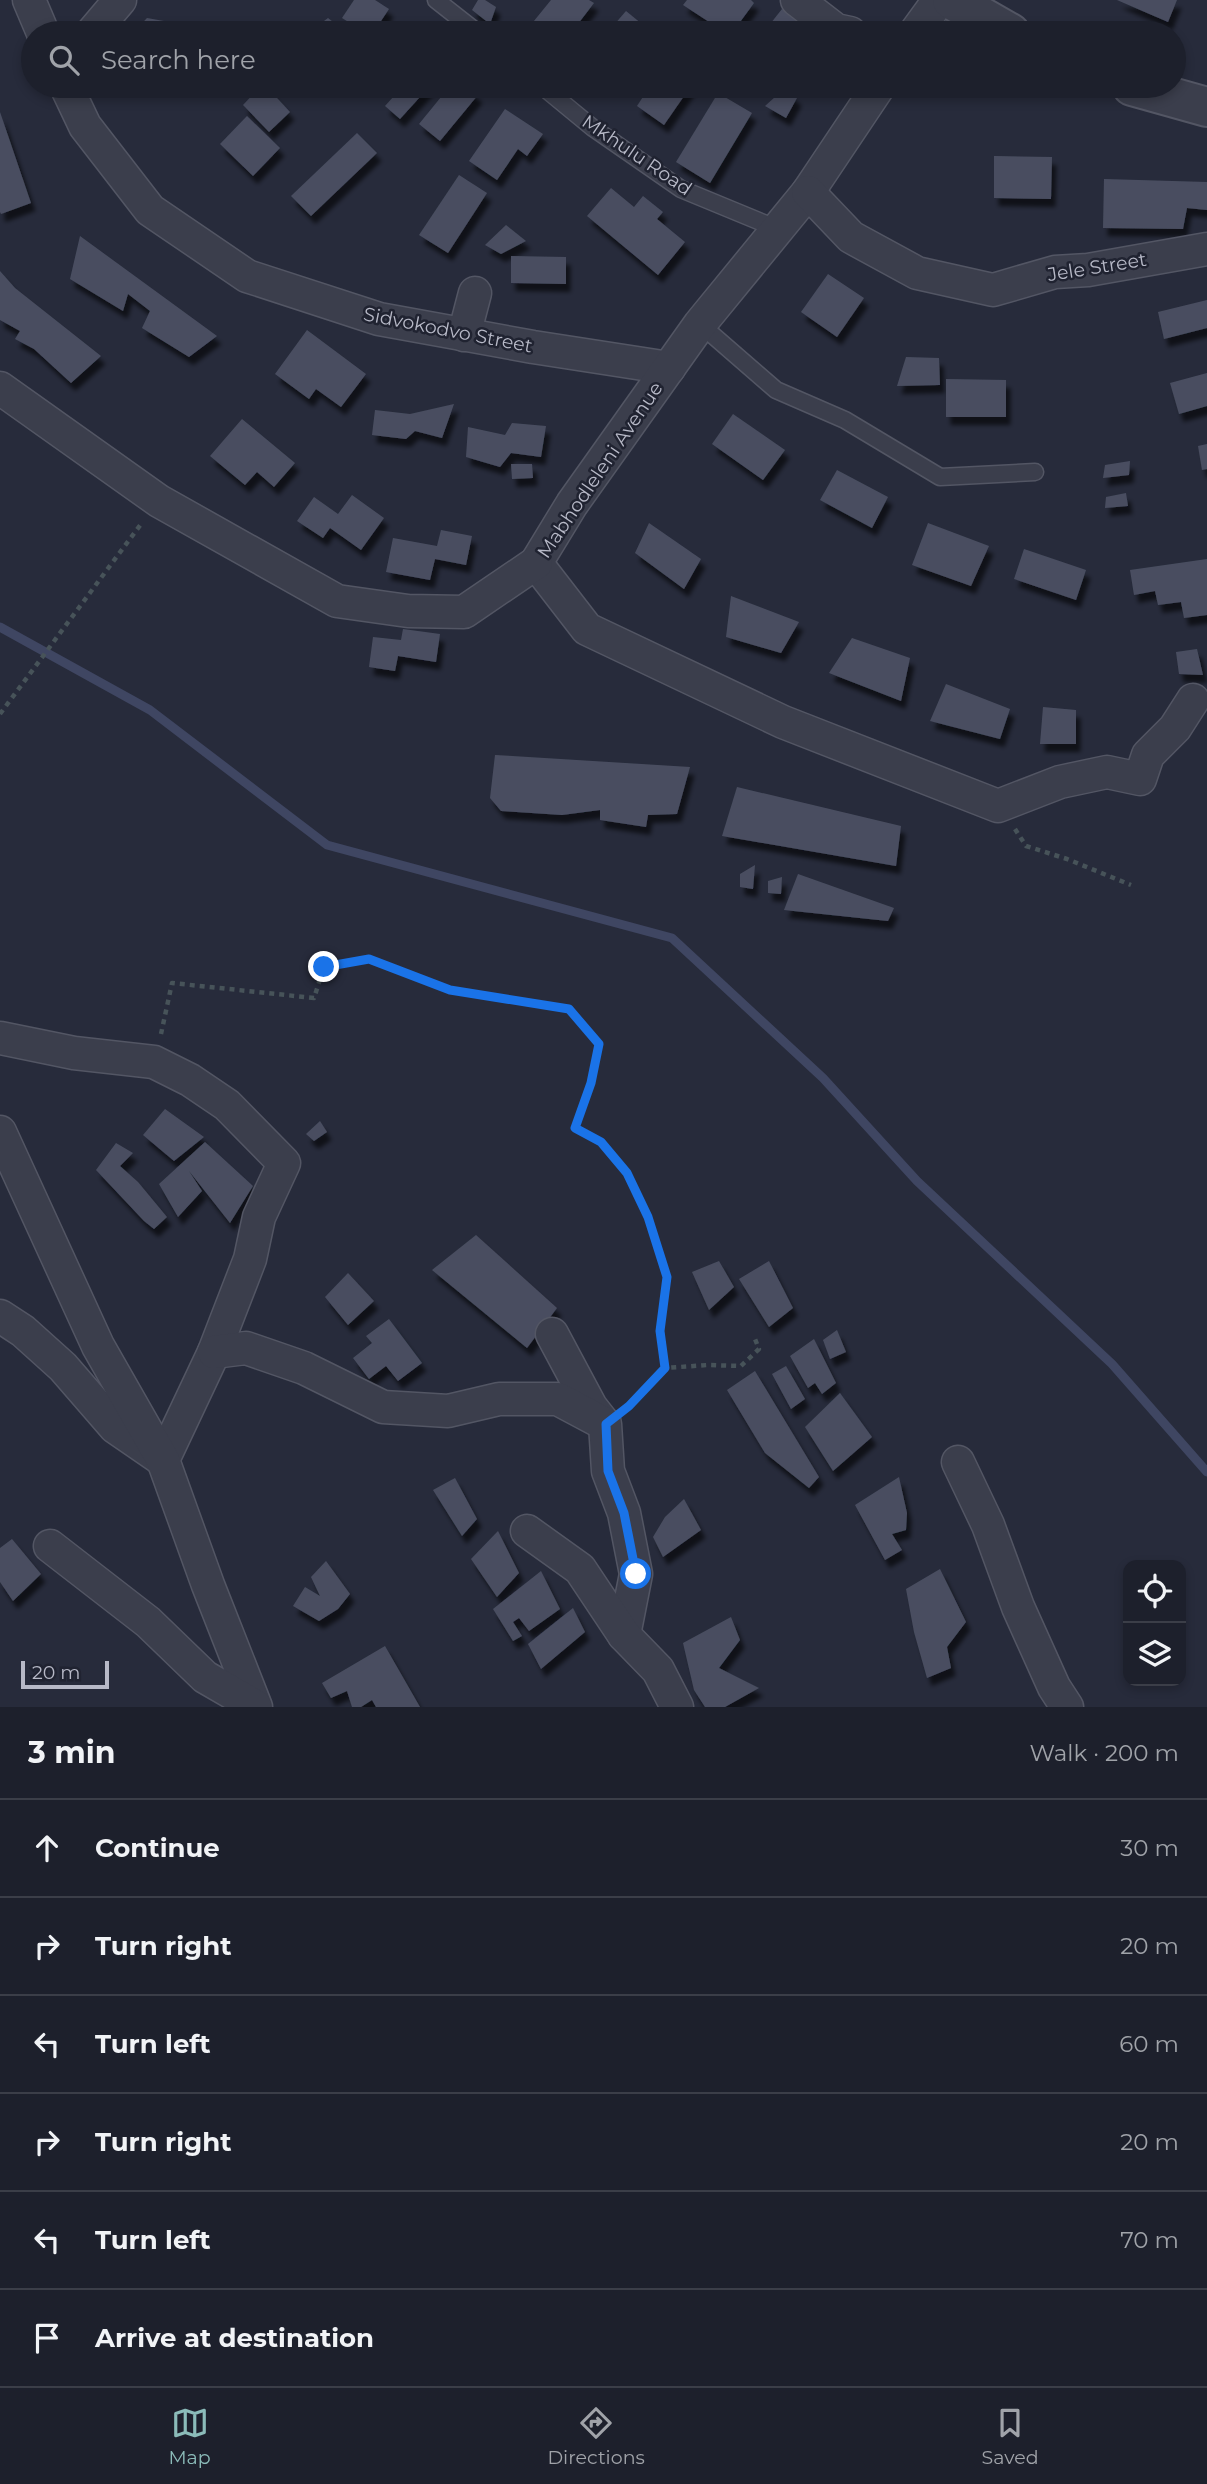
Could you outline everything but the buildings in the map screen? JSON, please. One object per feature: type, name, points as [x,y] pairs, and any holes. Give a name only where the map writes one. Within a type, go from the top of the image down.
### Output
[{"type":"street","points":[[29,0],[38,21]]},
{"type":"street","points":[[102,21],[120,0]]},
{"type":"street","points":[[797,0],[824,21]]},
{"type":"street","points":[[924,21],[939,0]]},
{"type":"street","points":[[952,0],[989,21]]},
{"type":"street","name":"Sidvokodvo Street","points":[[71,98],[85,126],[150,210],[247,276],[379,319],[669,368]]},
{"type":"street","name":"Mabhodleleni Avenue","points":[[871,98],[808,192],[700,324],[572,504],[536,563],[587,629],[783,722],[998,806]]},
{"type":"street","points":[[1175,98],[1207,107]]},
{"type":"street","name":"Jele Street","points":[[808,192],[850,237],[917,272],[993,290],[1055,272],[1088,270],[1207,249]]},
{"type":"street","points":[[464,335],[475,293]]},
{"type":"street","points":[[0,388],[159,501],[337,601],[408,611],[464,612],[536,563]]},
{"type":"street","points":[[998,806],[1060,782],[1107,772],[1140,779],[1148,755],[1175,727],[1193,700]]},
{"type":"street","points":[[0,1038],[74,1053],[154,1062],[190,1080],[227,1105],[284,1163],[258,1217],[250,1259],[214,1352],[163,1460]]},
{"type":"street","points":[[0,1132],[98,1346],[163,1460],[255,1706]]},
{"type":"street","points":[[0,1316],[23,1331],[63,1367],[115,1427],[163,1460]]},
{"type":"street","points":[[552,1334],[591,1407],[606,1424],[608,1471],[624,1513],[636,1574],[624,1636]]},
{"type":"street","points":[[214,1352],[246,1348],[304,1368],[383,1407],[448,1411],[499,1398],[558,1399],[606,1424]]},
{"type":"street","points":[[958,1462],[988,1525],[1018,1607],[1054,1686],[1067,1707]]},
{"type":"street","points":[[527,1531],[580,1569],[624,1636],[658,1670],[677,1707]]},
{"type":"street","points":[[50,1546],[148,1622],[205,1677],[255,1706]]},
{"type":"lane","points":[[436,0],[463,21]]},
{"type":"lane","name":"Mkhulu Road","points":[[557,98],[593,128],[681,189],[778,229]]},
{"type":"lane","points":[[700,324],[776,390],[845,421],[940,477],[1035,472]]},
{"type":"path","points":[[0,714],[159,501]]},
{"type":"path","points":[[998,806],[1026,846],[1131,885]]},
{"type":"path","points":[[154,1062],[172,984],[314,998],[324,967],[369,959],[450,990],[569,1009],[599,1044],[591,1083],[575,1128],[601,1142],[627,1173],[648,1217],[667,1277],[660,1331],[665,1368]]},
{"type":"path","points":[[606,1424],[629,1406],[665,1368],[741,1366],[759,1349],[755,1339]]},
{"type":"waterway","points":[[0,627],[150,710],[327,845],[672,938],[823,1078],[917,1181],[1112,1364],[1207,1472]]},
{"type":"route","points":[[324,967],[369,959],[450,990],[569,1009],[599,1044],[591,1083],[575,1128],[601,1142],[627,1173],[648,1217],[667,1277],[660,1331],[665,1368],[629,1406],[606,1424],[608,1471],[624,1513],[636,1574]]}]
